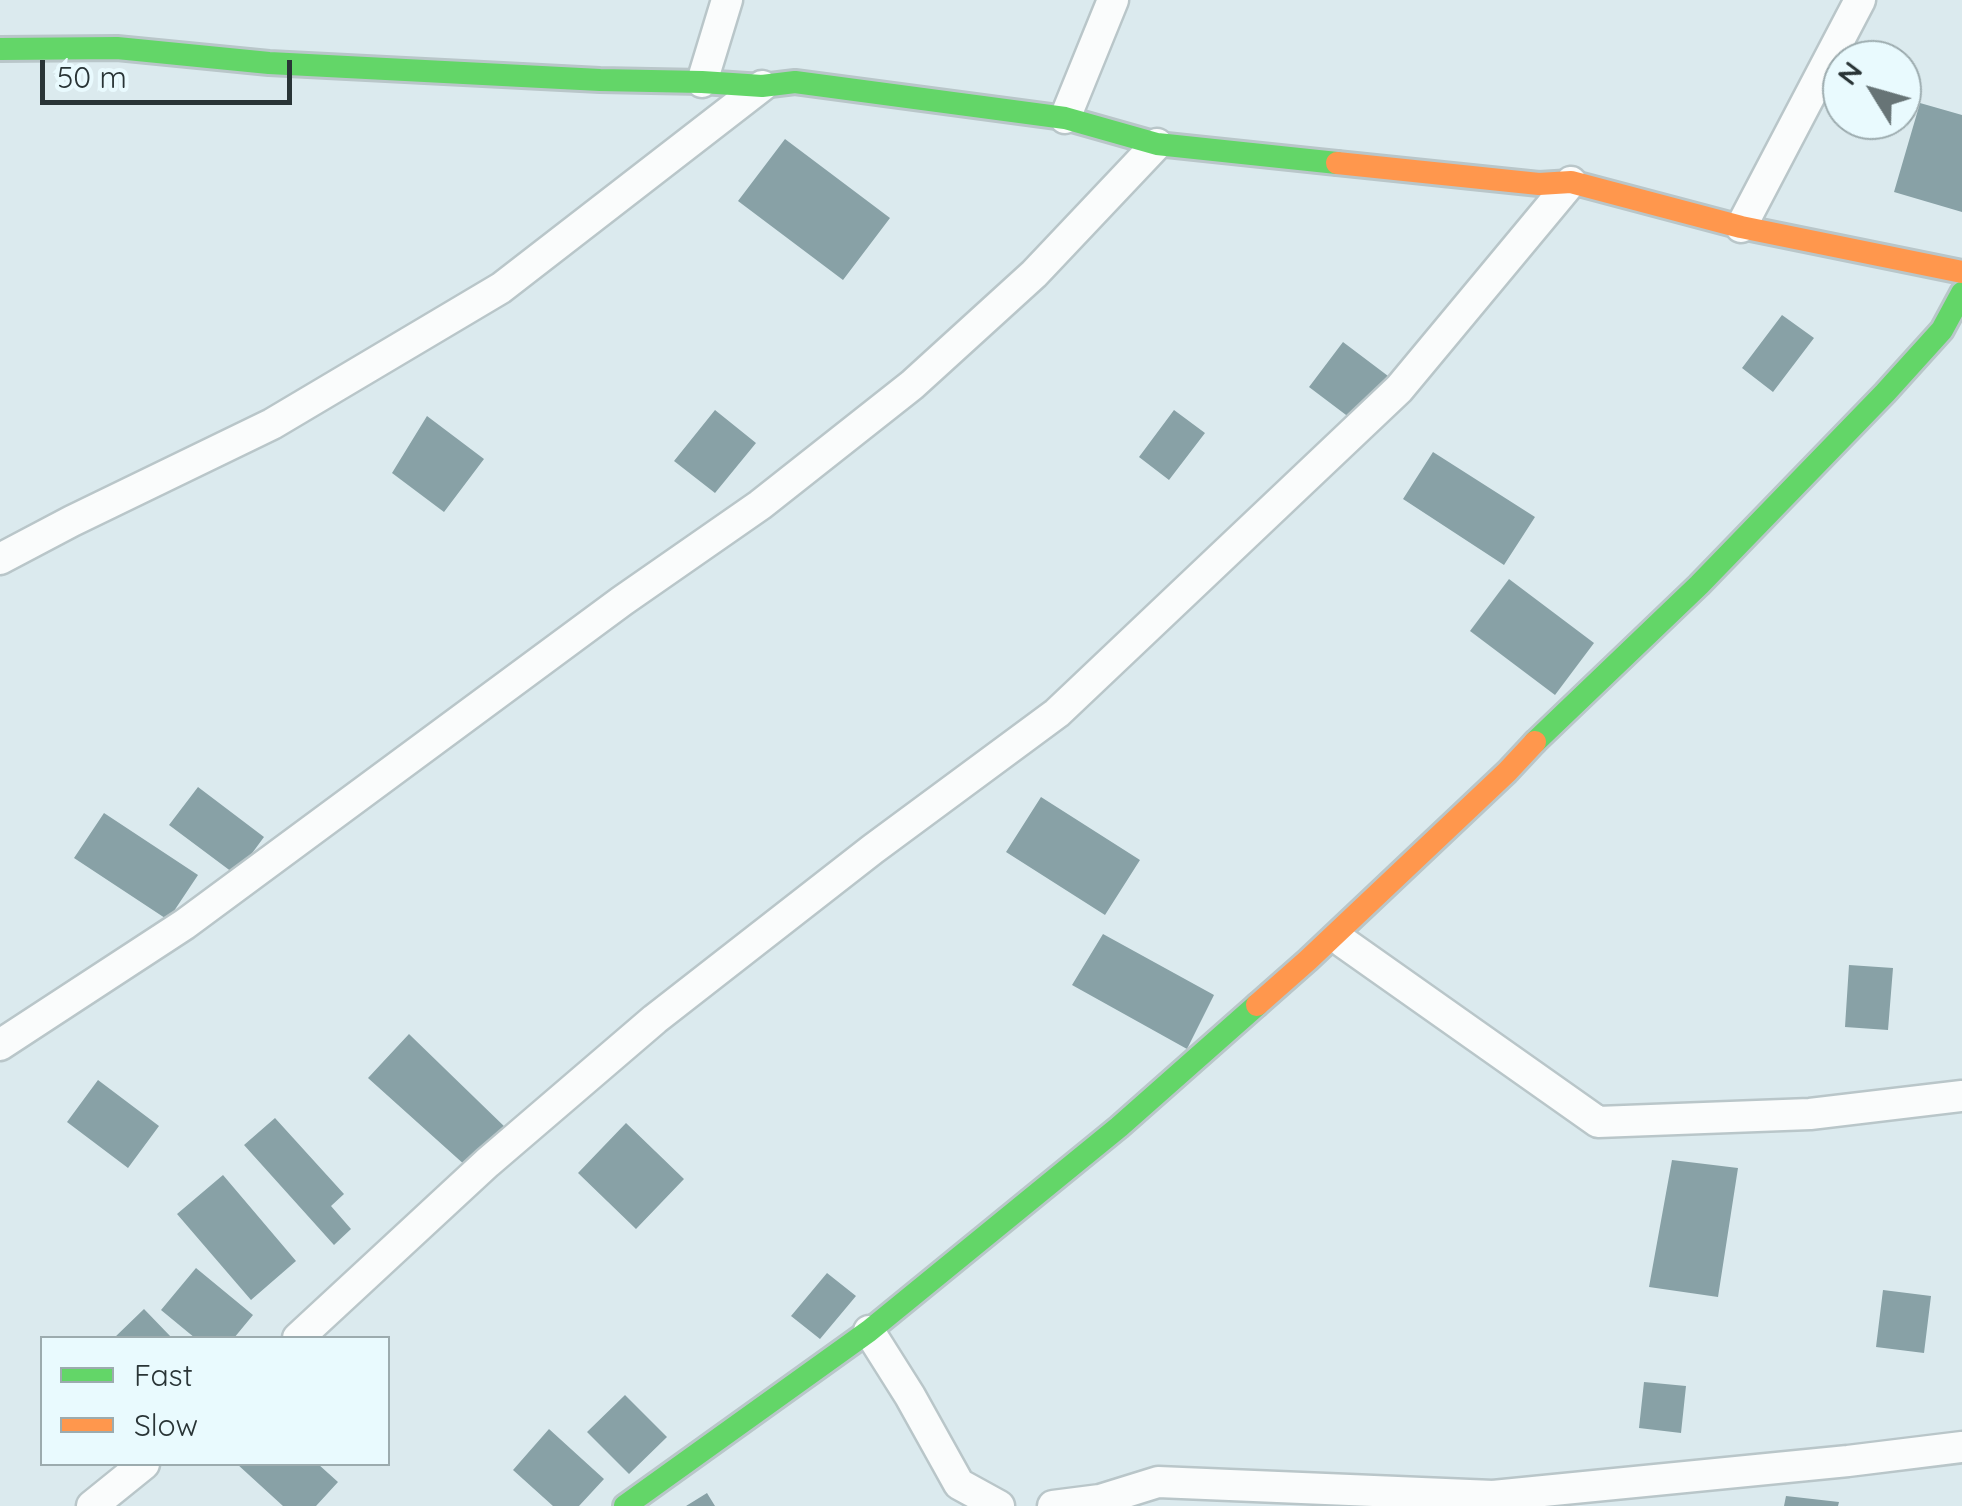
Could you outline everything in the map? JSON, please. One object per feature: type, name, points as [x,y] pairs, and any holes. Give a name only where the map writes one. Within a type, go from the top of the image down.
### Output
[{"type":"street","points":[[702,82],[727,0]]},
{"type":"street","points":[[1065,118],[1113,0]]},
{"type":"street","points":[[1742,227],[1860,0]]},
{"type":"street","points":[[0,48],[117,48],[269,63],[600,80],[762,86],[796,82],[1065,118],[1157,144],[1539,184],[1570,182],[1742,227],[1962,272]]},
{"type":"street","points":[[0,559],[272,424],[502,288],[762,86]]},
{"type":"street","points":[[0,1046],[185,924],[622,601],[760,504],[912,385],[1034,274],[1157,144]]},
{"type":"street","points":[[300,1336],[487,1164],[655,1019],[1056,713],[1399,389],[1570,182]]},
{"type":"street","points":[[625,1506],[869,1331],[1119,1127],[1308,960],[1699,584],[1942,330],[1962,293]]},
{"type":"street","points":[[1344,942],[1598,1122],[1810,1114],[1962,1095]]},
{"type":"street","points":[[1578,1132],[1962,1095]]},
{"type":"street","points":[[869,1331],[960,1484],[999,1506]]},
{"type":"street","points":[[1054,1506],[1100,1500],[1158,1482],[1494,1496],[1664,1492],[1962,1447]]},
{"type":"street","points":[[92,1506],[142,1466]]},
{"type":"building","points":[[1922,104],[1962,115],[1962,212],[1894,192],[1909,140],[1922,140]]},
{"type":"building","points":[[785,139],[890,218],[843,280],[738,201]]},
{"type":"building","points":[[1782,315],[1814,338],[1773,392],[1742,368]]},
{"type":"building","points":[[1343,342],[1392,379],[1358,424],[1309,387]]},
{"type":"building","points":[[715,410],[756,443],[715,493],[674,461]]},
{"type":"building","points":[[1174,410],[1205,433],[1169,480],[1139,457]]},
{"type":"building","points":[[427,416],[484,459],[444,512],[392,473]]},
{"type":"building","points":[[1433,452],[1535,517],[1504,565],[1403,499]]},
{"type":"building","points":[[1509,579],[1594,643],[1555,695],[1470,631]]},
{"type":"building","points":[[198,787],[264,837],[236,875],[169,825]]},
{"type":"building","points":[[1041,797],[1140,860],[1105,915],[1006,852]]},
{"type":"building","points":[[104,813],[198,875],[168,920],[74,858]]},
{"type":"building","points":[[1103,934],[1214,995],[1187,1049],[1072,985]]},
{"type":"building","points":[[1849,965],[1893,968],[1888,1030],[1845,1027]]},
{"type":"building","points":[[409,1034],[508,1130],[466,1166],[368,1078]]},
{"type":"building","points":[[98,1080],[159,1126],[128,1168],[67,1122]]},
{"type":"building","points":[[275,1118],[344,1194],[331,1206],[351,1229],[334,1245],[244,1145]]},
{"type":"building","points":[[626,1123],[684,1179],[636,1229],[578,1173]]},
{"type":"building","points":[[1672,1160],[1738,1168],[1718,1297],[1649,1287]]},
{"type":"building","points":[[223,1175],[296,1261],[251,1300],[177,1214]]},
{"type":"building","points":[[196,1268],[253,1315],[236,1336],[193,1336],[161,1310]]},
{"type":"building","points":[[827,1273],[856,1296],[820,1339],[791,1316]]},
{"type":"building","points":[[1883,1290],[1931,1296],[1924,1353],[1876,1347]]},
{"type":"building","points":[[144,1309],[170,1336],[116,1336]]},
{"type":"building","points":[[1644,1382],[1686,1386],[1681,1433],[1639,1428]]},
{"type":"building","points":[[625,1395],[667,1437],[629,1474],[587,1432]]},
{"type":"building","points":[[549,1429],[604,1479],[579,1506],[553,1506],[513,1470]]},
{"type":"building","points":[[239,1466],[320,1466],[338,1482],[316,1506],[283,1506]]},
{"type":"building","points":[[707,1493],[715,1506],[686,1506]]},
{"type":"building","points":[[1786,1496],[1839,1502],[1838,1506],[1784,1506]]},
{"type":"traffic: fast","points":[[0,49],[117,48],[269,63],[600,80],[762,86],[795,82],[1065,118],[1157,144],[1337,163]]},
{"type":"traffic: fast","points":[[1535,742],[1699,585],[1885,393],[1942,330],[1962,293]]},
{"type":"traffic: fast","points":[[625,1506],[869,1331],[1119,1127],[1257,1005]]},
{"type":"traffic: slow","points":[[1337,163],[1539,184],[1571,182],[1741,227],[1962,272]]},
{"type":"traffic: slow","points":[[1257,1005],[1535,742]]}]
